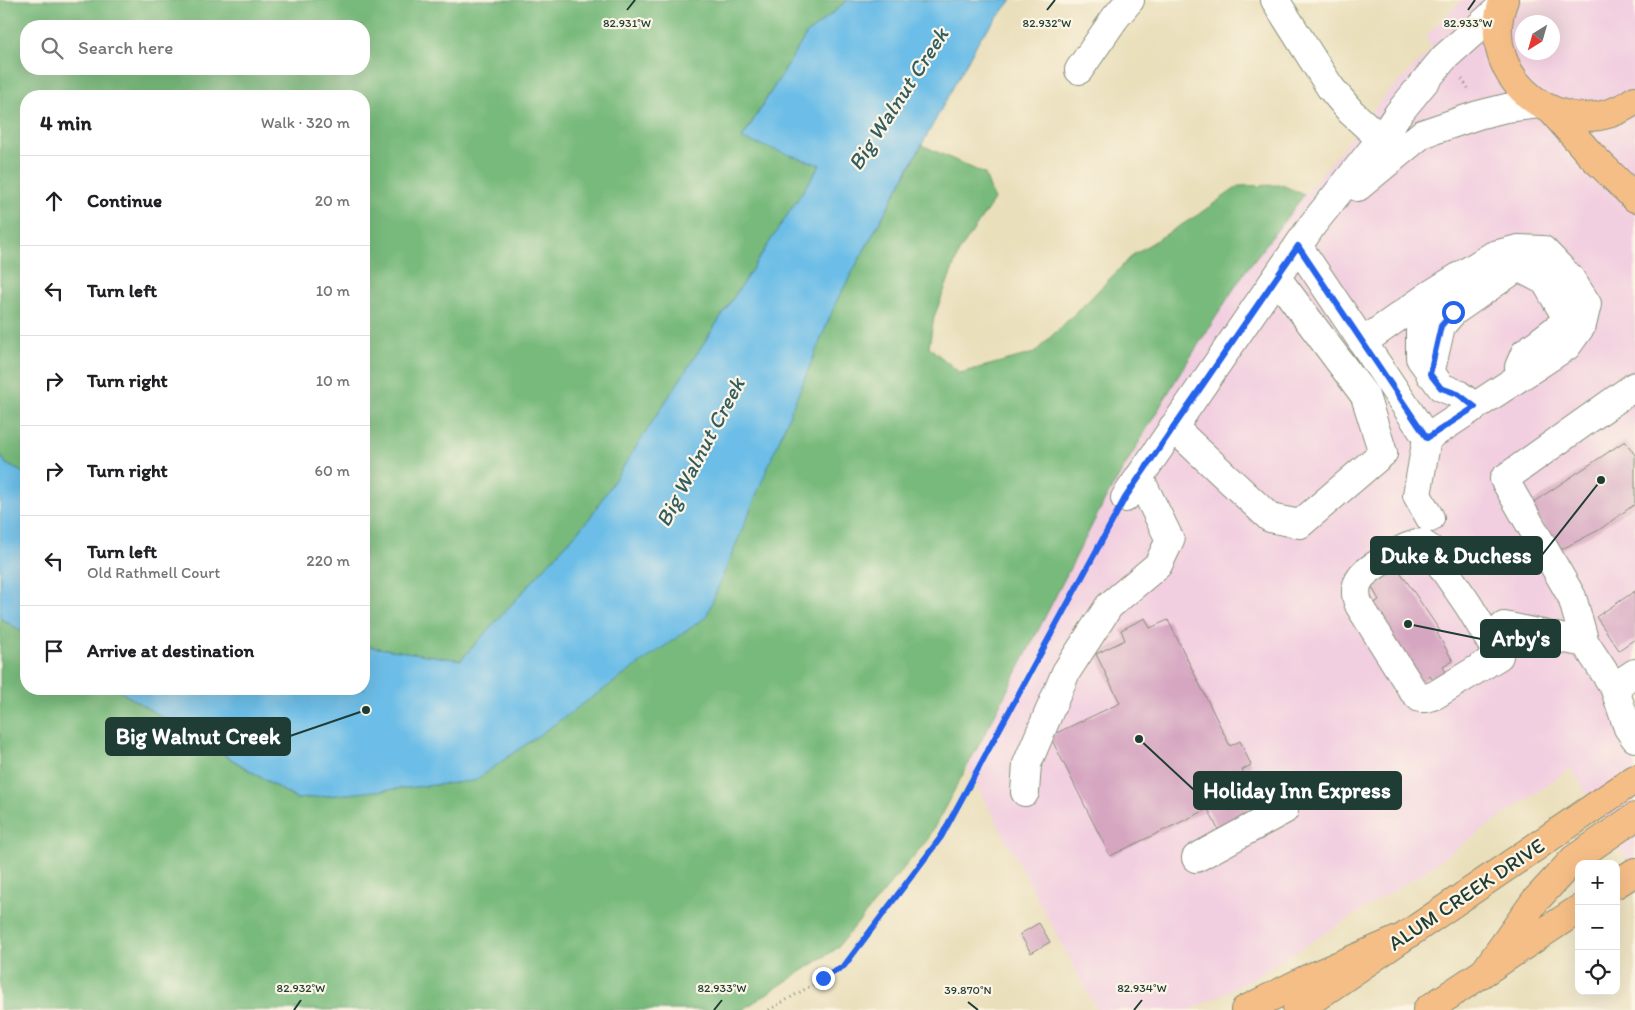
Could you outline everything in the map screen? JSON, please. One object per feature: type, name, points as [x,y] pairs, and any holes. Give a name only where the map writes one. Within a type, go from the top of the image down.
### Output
[{"type":"main road","points":[[1502,4],[1498,35],[1503,62],[1518,86],[1546,108],[1635,198]]},
{"type":"main road","points":[[1546,108],[1573,117],[1594,117],[1615,112],[1635,100]]},
{"type":"main road","name":"ALUM CREEK DRIVE","points":[[1297,1010],[1635,779]]},
{"type":"main road","points":[[1486,971],[1535,901],[1574,859],[1635,817]]},
{"type":"main road","points":[[1620,881],[1635,872]]},
{"type":"main road","points":[[1427,1010],[1575,912]]},
{"type":"main road","points":[[1245,1010],[1309,978],[1400,939]]},
{"type":"street","points":[[1079,70],[1115,18],[1130,0]]},
{"type":"street","points":[[1275,0],[1330,87],[1350,112],[1389,147]]},
{"type":"street","points":[[1389,147],[1398,114],[1444,58],[1502,4]]},
{"type":"street","points":[[1025,792],[1027,764],[1066,672],[1109,606],[1158,565],[1170,540],[1132,488],[1305,235],[1389,147],[1478,115],[1506,108],[1546,108]]},
{"type":"street","points":[[1305,235],[1363,342],[1427,438],[1417,495],[1430,518]]},
{"type":"street","points":[[1363,342],[1428,296],[1494,255],[1518,249],[1543,250],[1570,278],[1587,304],[1582,325],[1567,346],[1427,438]]},
{"type":"street","points":[[1475,407],[1458,394],[1441,388],[1430,374],[1441,326],[1453,312],[1518,267],[1545,280],[1568,320],[1525,353],[1510,384]]},
{"type":"street","points":[[1173,428],[1270,518],[1300,524],[1383,453],[1365,396],[1277,278]]},
{"type":"street","points":[[1635,386],[1504,479],[1572,597],[1585,643],[1624,680],[1628,728],[1635,738]]},
{"type":"street","points":[[1421,543],[1430,549],[1436,557],[1499,656],[1435,694],[1426,698],[1420,698],[1413,691],[1359,605],[1355,596],[1359,580],[1366,571],[1410,545],[1421,543]]},
{"type":"street","points":[[1504,626],[1585,643]]},
{"type":"street","points":[[1196,858],[1284,810]]},
{"type":"path","points":[[1461,78],[1471,94]]},
{"type":"path","points":[[769,1010],[844,966],[941,837],[1132,488]]},
{"type":"shaded area","points":[[1462,0],[1635,0],[1635,873],[1571,768],[1422,873],[1248,981],[1190,1010],[1097,1010],[967,767],[1106,498],[1177,378],[1244,273],[1304,195],[1382,99],[1433,48],[1427,41],[1428,34]]},
{"type":"green space","points":[[0,0],[848,0],[806,35],[742,138],[820,165],[589,519],[461,660],[370,647],[370,90],[20,90],[20,471],[6,464],[0,453]]},
{"type":"green space","points":[[922,145],[985,174],[994,200],[960,250],[934,317],[929,347],[960,373],[1034,353],[1134,254],[1196,216],[1239,186],[1282,185],[1304,195],[1244,273],[1177,378],[1106,498],[988,728],[928,839],[836,949],[742,1010],[0,1010],[0,618],[20,630],[20,695],[126,695],[296,799],[474,781],[837,300]]},
{"type":"water","points":[[848,0],[1012,0],[980,38],[837,300],[706,617],[474,781],[297,799],[126,695],[370,695],[370,647],[461,660],[589,519],[820,165],[742,139],[806,35]]},
{"type":"water","points":[[0,454],[6,464],[20,471],[20,630],[0,618]]},
{"type":"building","points":[[1625,441],[1635,455],[1635,504],[1599,530],[1560,550],[1529,505]]},
{"type":"building","points":[[1397,567],[1440,631],[1437,633],[1453,661],[1443,667],[1448,675],[1435,683],[1430,676],[1420,682],[1370,606],[1379,600],[1370,584]]},
{"type":"building","points":[[1635,591],[1635,639],[1619,650],[1596,617]]},
{"type":"building","points":[[1145,618],[1150,628],[1168,620],[1230,746],[1240,741],[1251,765],[1242,770],[1251,787],[1240,793],[1264,838],[1230,854],[1208,809],[1110,856],[1050,736],[1120,703],[1096,654],[1125,640],[1121,630]]},
{"type":"building","points":[[1039,923],[1050,942],[1031,953],[1020,934]]},
{"type":"place","name":"Duke & Duchess","points":[[1601,480]]},
{"type":"place","name":"Arby's","points":[[1408,624]]},
{"type":"place","name":"Big Walnut Creek","points":[[366,710]]},
{"type":"place","name":"Holiday Inn Express","points":[[1139,739]]},
{"type":"route","points":[[823,978],[844,966],[941,837],[1125,498],[1298,246],[1427,438],[1475,407],[1458,394],[1441,388],[1430,374],[1441,326],[1453,312]]}]
